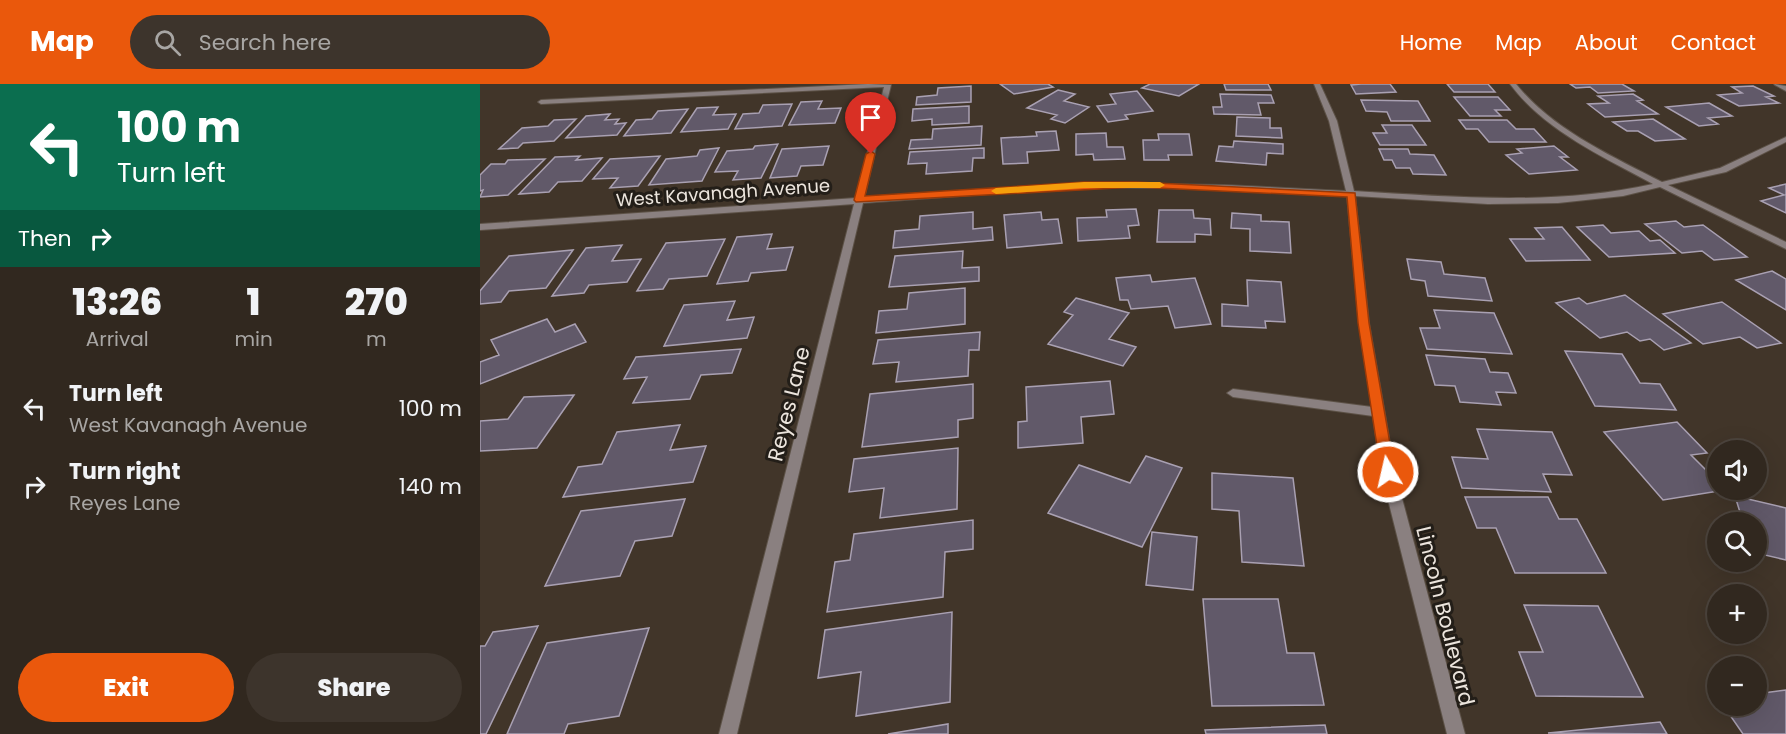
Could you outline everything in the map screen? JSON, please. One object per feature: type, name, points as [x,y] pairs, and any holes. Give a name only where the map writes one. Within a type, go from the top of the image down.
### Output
[{"type":"street","points":[[542,102],[888,84]]},
{"type":"street","name":"Reyes Lane","points":[[728,734],[888,84]]},
{"type":"street","name":"Lincoln Boulevard","points":[[1317,84],[1333,121],[1351,195],[1364,323],[1388,472],[1456,734]]},
{"type":"street","points":[[1513,84],[1515,90],[1533,107],[1574,135],[1660,185],[1786,246]]},
{"type":"street","points":[[1777,84],[1786,89]]},
{"type":"street","name":"West Kavanagh Avenue","points":[[480,227],[1084,185],[1136,184],[1488,201],[1558,201],[1623,193],[1723,170],[1786,139]]},
{"type":"street","points":[[1233,393],[1378,412]]},
{"type":"building","points":[[1000,84],[1048,84],[1053,87],[1014,94]]},
{"type":"building","points":[[1150,84],[1199,84],[1179,96],[1142,88]]},
{"type":"building","points":[[1224,84],[1268,84],[1271,90],[1226,90]]},
{"type":"building","points":[[1390,84],[1396,92],[1356,94],[1351,85]]},
{"type":"building","points":[[1447,84],[1488,84],[1495,92],[1454,92]]},
{"type":"building","points":[[1570,84],[1622,84],[1634,91],[1598,93],[1590,87],[1576,88]]},
{"type":"building","points":[[971,86],[971,102],[916,105],[917,97],[937,95],[938,88]]},
{"type":"building","points":[[1753,86],[1774,96],[1766,97],[1779,103],[1739,106],[1718,95],[1742,93],[1732,87]]},
{"type":"building","points":[[1058,90],[1075,94],[1064,101],[1089,107],[1065,123],[1051,119],[1057,115],[1027,108]]},
{"type":"building","points":[[1137,91],[1153,111],[1125,115],[1128,119],[1108,122],[1097,106],[1116,104],[1110,94]]},
{"type":"building","points":[[1220,94],[1271,95],[1274,103],[1258,103],[1261,115],[1214,114],[1213,107],[1222,107]]},
{"type":"building","points":[[1633,94],[1643,100],[1637,101],[1658,114],[1605,117],[1588,104],[1609,103],[1598,96]]},
{"type":"building","points":[[1454,97],[1498,97],[1510,110],[1495,110],[1501,116],[1470,116]]},
{"type":"building","points":[[1361,100],[1418,101],[1430,121],[1391,121],[1387,112],[1366,111]]},
{"type":"building","points":[[822,101],[818,109],[841,108],[835,123],[789,125],[801,102]]},
{"type":"building","points":[[1709,103],[1732,116],[1708,118],[1718,124],[1699,126],[1666,107]]},
{"type":"building","points":[[792,104],[782,126],[735,129],[743,114],[759,113],[763,105]]},
{"type":"building","points":[[969,106],[969,123],[932,125],[932,119],[912,121],[913,109]]},
{"type":"building","points":[[718,107],[713,115],[736,114],[728,129],[681,132],[697,108]]},
{"type":"building","points":[[688,109],[671,133],[624,136],[636,120],[652,119],[658,111]]},
{"type":"building","points":[[610,114],[605,120],[619,119],[615,124],[626,123],[617,135],[566,138],[586,116]]},
{"type":"building","points":[[1237,117],[1270,118],[1270,128],[1281,128],[1282,138],[1236,136]]},
{"type":"building","points":[[576,119],[554,141],[523,143],[518,148],[499,149],[522,128],[548,126],[554,120]]},
{"type":"building","points":[[1653,119],[1685,139],[1655,141],[1638,131],[1627,131],[1613,122]]},
{"type":"building","points":[[1459,120],[1507,120],[1516,129],[1534,129],[1546,142],[1489,142],[1478,129],[1466,129]]},
{"type":"building","points":[[1382,125],[1412,125],[1426,145],[1380,145],[1373,133],[1387,133]]},
{"type":"building","points":[[982,126],[981,145],[909,149],[911,140],[932,139],[933,129]]},
{"type":"building","points":[[1056,131],[1059,150],[1027,152],[1028,163],[1003,164],[1001,138],[1037,136],[1036,132]]},
{"type":"building","points":[[1106,133],[1107,147],[1123,147],[1125,159],[1094,160],[1093,154],[1076,155],[1076,134]]},
{"type":"building","points":[[1158,134],[1189,134],[1192,155],[1168,155],[1169,160],[1144,160],[1143,140],[1159,140]]},
{"type":"building","points":[[1234,141],[1283,144],[1283,154],[1267,153],[1266,165],[1216,161],[1219,146],[1233,147]]},
{"type":"building","points":[[778,144],[761,178],[733,180],[738,171],[715,172],[727,151]]},
{"type":"building","points":[[829,146],[823,165],[801,166],[797,176],[770,178],[782,149]]},
{"type":"building","points":[[1554,146],[1568,157],[1560,157],[1577,170],[1529,174],[1506,155],[1522,153],[1517,149]]},
{"type":"building","points":[[719,148],[702,181],[649,185],[666,159],[697,156],[700,150]]},
{"type":"building","points":[[984,148],[984,158],[973,158],[972,171],[926,174],[927,163],[908,164],[910,152]]},
{"type":"building","points":[[1379,149],[1408,149],[1410,154],[1434,155],[1446,175],[1413,174],[1410,168],[1396,168],[1392,160],[1384,160]]},
{"type":"building","points":[[580,156],[576,160],[602,158],[582,181],[558,182],[549,192],[519,194],[555,157]]},
{"type":"building","points":[[660,156],[638,186],[610,188],[618,178],[593,179],[610,159]]},
{"type":"building","points":[[545,159],[508,195],[480,197],[483,190],[480,191],[480,175],[491,164],[505,164],[508,160]]},
{"type":"building","points":[[1786,184],[1786,213],[1761,201],[1784,195],[1769,188]]},
{"type":"building","points":[[1136,209],[1139,225],[1128,226],[1130,238],[1078,241],[1077,218],[1107,217],[1106,210]]},
{"type":"building","points":[[1159,210],[1193,210],[1194,218],[1210,219],[1211,235],[1195,234],[1195,242],[1157,242]]},
{"type":"building","points":[[973,212],[973,229],[992,227],[993,240],[893,248],[895,231],[919,229],[920,216]]},
{"type":"building","points":[[1041,212],[1042,220],[1058,219],[1062,243],[1007,248],[1004,215]]},
{"type":"building","points":[[1232,213],[1261,215],[1261,221],[1289,222],[1291,253],[1250,251],[1250,229],[1231,228]]},
{"type":"building","points":[[1676,221],[1684,227],[1703,225],[1747,257],[1714,260],[1702,251],[1682,253],[1645,224]]},
{"type":"building","points":[[1603,225],[1611,233],[1639,231],[1650,241],[1660,240],[1675,253],[1609,257],[1577,227]]},
{"type":"building","points":[[1562,227],[1590,260],[1526,261],[1510,239],[1544,239],[1535,228]]},
{"type":"building","points":[[772,234],[767,249],[793,247],[786,270],[751,273],[748,281],[717,284],[737,237]]},
{"type":"building","points":[[725,239],[707,276],[669,279],[663,289],[637,291],[666,243]]},
{"type":"building","points":[[622,245],[612,261],[641,259],[627,282],[589,285],[584,293],[552,296],[586,248]]},
{"type":"building","points":[[573,250],[546,288],[509,291],[501,302],[480,304],[480,291],[509,256]]},
{"type":"building","points":[[963,251],[962,268],[979,267],[979,281],[889,287],[895,256]]},
{"type":"building","points":[[1407,259],[1441,262],[1444,274],[1485,278],[1492,301],[1428,296],[1425,281],[1411,279]]},
{"type":"building","points":[[1772,271],[1786,279],[1786,310],[1736,280]]},
{"type":"building","points":[[1150,275],[1152,282],[1195,278],[1211,324],[1175,328],[1168,306],[1131,309],[1128,300],[1120,300],[1116,278]]},
{"type":"building","points":[[1247,280],[1281,282],[1285,322],[1265,321],[1266,328],[1222,326],[1222,304],[1248,306]]},
{"type":"building","points":[[965,288],[965,324],[876,333],[879,311],[907,309],[909,293]]},
{"type":"building","points":[[1625,295],[1691,343],[1664,350],[1650,339],[1640,341],[1627,332],[1600,338],[1556,303],[1579,298],[1587,304]]},
{"type":"building","points":[[1076,298],[1129,313],[1109,339],[1136,347],[1123,366],[1048,344],[1073,315],[1064,312]]},
{"type":"building","points":[[735,301],[727,320],[754,317],[747,338],[664,346],[684,305]]},
{"type":"building","points":[[1722,302],[1781,343],[1757,348],[1740,337],[1703,344],[1663,314]]},
{"type":"building","points":[[1434,310],[1494,313],[1512,354],[1427,349],[1420,328],[1440,328]]},
{"type":"building","points":[[547,319],[555,332],[575,324],[586,342],[480,384],[480,362],[499,355],[491,340]]},
{"type":"building","points":[[980,332],[979,350],[969,350],[968,376],[896,382],[899,362],[873,364],[878,340]]},
{"type":"building","points":[[741,349],[732,373],[701,375],[690,399],[633,403],[647,377],[624,379],[636,357]]},
{"type":"building","points":[[1565,351],[1622,354],[1640,383],[1660,384],[1676,410],[1595,406]]},
{"type":"building","points":[[1426,355],[1485,359],[1490,372],[1508,373],[1516,393],[1496,392],[1501,405],[1460,402],[1455,386],[1435,385]]},
{"type":"building","points":[[1110,381],[1114,414],[1081,417],[1083,443],[1018,448],[1018,422],[1027,421],[1026,387]]},
{"type":"building","points":[[973,384],[973,418],[958,420],[958,437],[862,447],[870,394]]},
{"type":"building","points":[[574,395],[537,448],[480,451],[480,421],[508,419],[524,397]]},
{"type":"building","points":[[1677,422],[1707,453],[1691,455],[1707,471],[1707,493],[1663,500],[1604,432]]},
{"type":"building","points":[[680,425],[670,450],[706,446],[693,482],[563,497],[578,467],[602,464],[617,432]]},
{"type":"building","points":[[1477,429],[1552,432],[1572,475],[1543,474],[1551,492],[1462,488],[1452,457],[1488,459]]},
{"type":"building","points":[[958,448],[957,509],[880,518],[884,488],[849,492],[854,459]]},
{"type":"building","points":[[1146,456],[1182,468],[1142,547],[1048,513],[1079,465],[1130,483]]},
{"type":"building","points":[[1212,473],[1293,478],[1304,566],[1242,562],[1239,511],[1212,509]]},
{"type":"building","points":[[1465,497],[1548,497],[1559,519],[1577,519],[1606,573],[1515,573],[1496,528],[1477,528]]},
{"type":"building","points":[[685,499],[672,536],[635,541],[620,576],[545,586],[581,511]]},
{"type":"building","points":[[1736,500],[1752,500],[1786,508],[1786,560],[1767,556],[1767,512],[1740,512]]},
{"type":"building","points":[[973,520],[973,549],[945,552],[943,597],[827,612],[835,562],[850,560],[854,534]]},
{"type":"building","points":[[1152,532],[1197,537],[1193,590],[1146,585]]},
{"type":"building","points":[[1203,599],[1278,599],[1287,653],[1314,653],[1324,705],[1212,706]]},
{"type":"building","points":[[1524,605],[1598,606],[1643,697],[1536,696],[1519,652],[1543,652]]},
{"type":"building","points":[[952,612],[950,702],[856,716],[861,672],[818,678],[825,630]]},
{"type":"building","points":[[538,626],[486,734],[480,734],[480,646],[485,646],[493,632]]},
{"type":"building","points":[[649,628],[619,716],[568,724],[564,734],[507,734],[547,643]]},
{"type":"building","points":[[1786,690],[1786,734],[1743,734],[1731,716],[1767,716],[1767,693]]},
{"type":"building","points":[[1660,722],[1667,734],[1548,733]]},
{"type":"building","points":[[948,724],[948,734],[888,734]]},
{"type":"building","points":[[1325,725],[1327,734],[1206,734],[1205,730]]},
{"type":"slow traffic","points":[[996,191],[1084,185],[1160,185]]},
{"type":"route","points":[[871,154],[859,200],[1084,185],[1136,184],[1351,195],[1364,323],[1388,472]]}]
